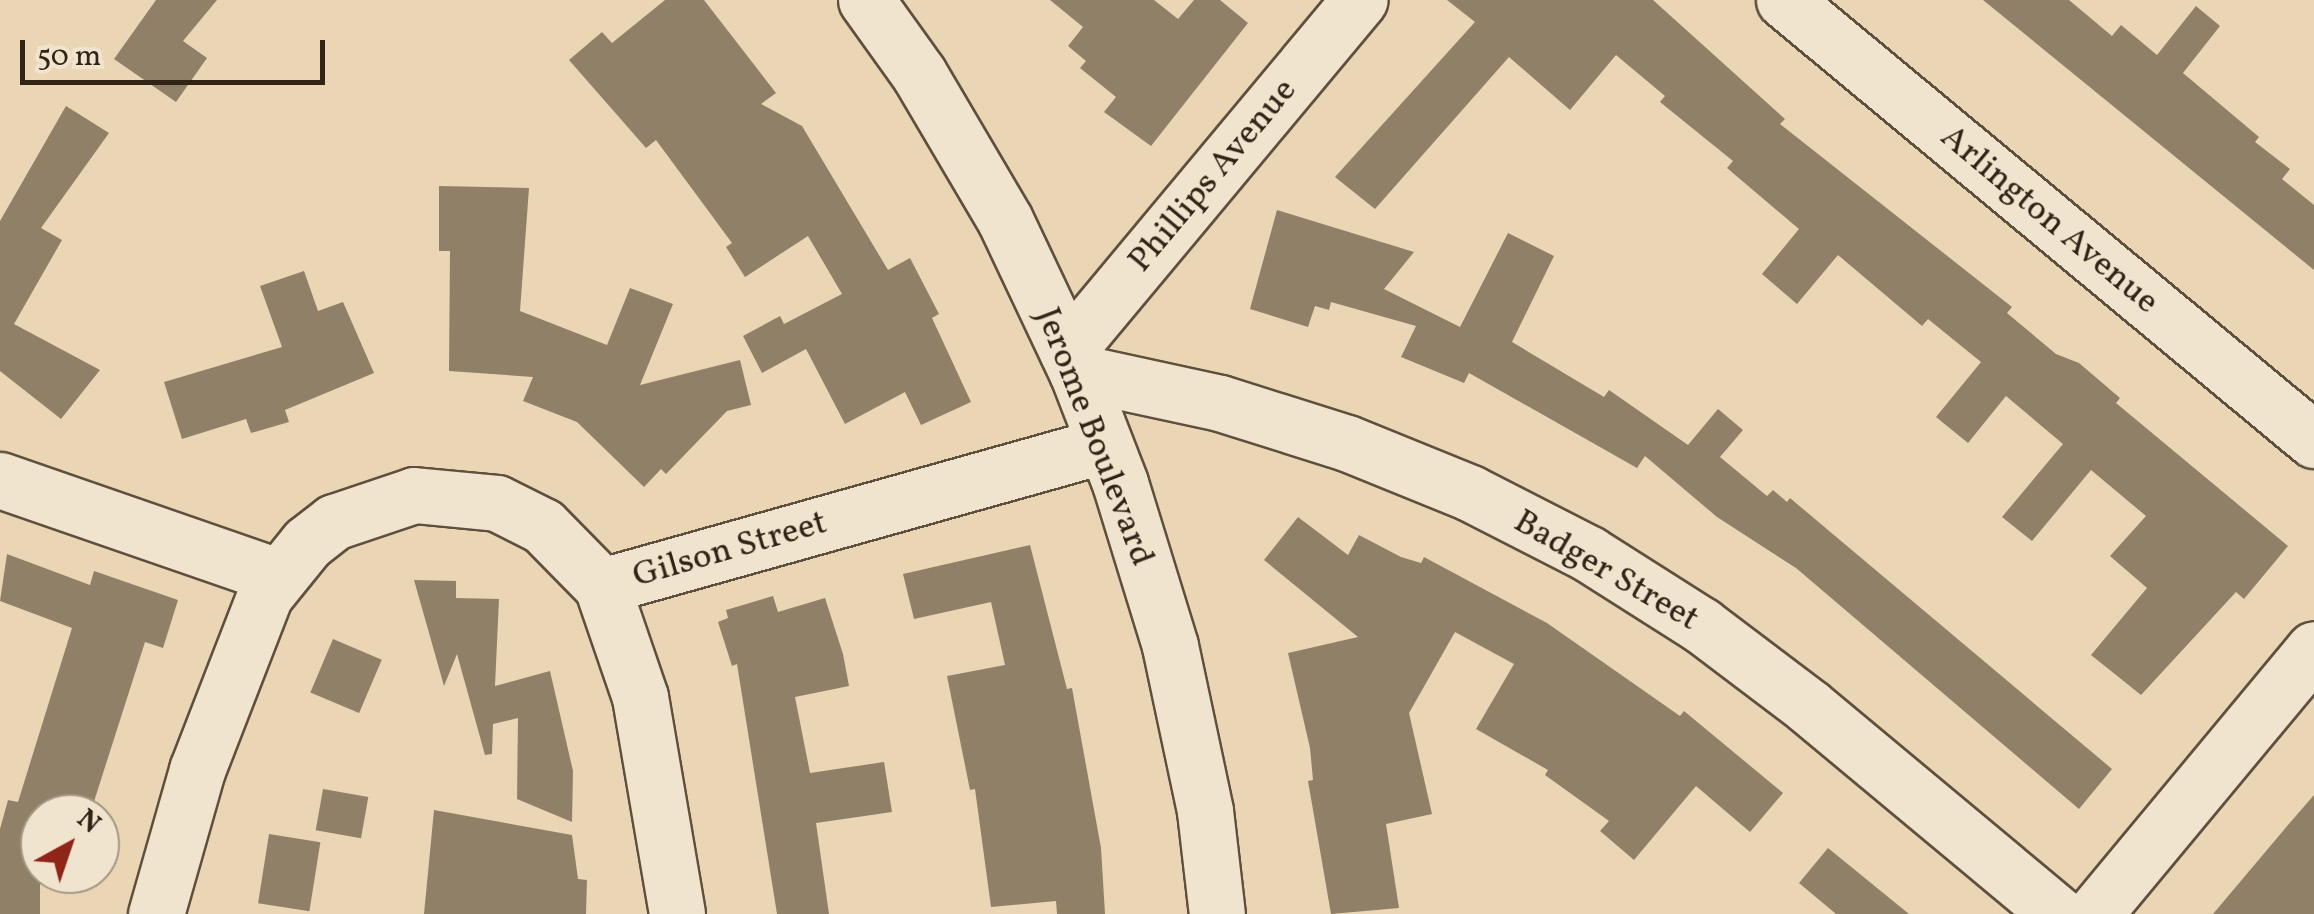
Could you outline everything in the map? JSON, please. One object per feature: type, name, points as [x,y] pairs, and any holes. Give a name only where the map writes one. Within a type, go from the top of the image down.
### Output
[{"type":"street","name":"Jerome Boulevard","points":[[866,0],[919,74],[1004,220],[1072,362],[1105,445],[1170,646],[1204,811],[1217,914]]},
{"type":"street","name":"Phillips Avenue","points":[[1072,362],[1359,0]]},
{"type":"street","name":"Arlington Avenue","points":[[1784,0],[2314,440]]},
{"type":"street","name":"Badger Street","points":[[1072,362],[1347,442],[1470,493],[1589,554],[1702,626],[1808,706],[2058,914]]},
{"type":"street","name":"Gilson Street","points":[[277,576],[307,542],[364,507],[414,494],[464,496],[543,526],[602,586],[1105,445]]},
{"type":"street","points":[[0,480],[277,576],[197,770],[156,914]]},
{"type":"street","points":[[602,586],[640,697],[678,914]]},
{"type":"street","points":[[2094,914],[2314,649]]},
{"type":"building","points":[[156,0],[217,0],[183,41],[207,58],[176,102],[114,59]]},
{"type":"building","points":[[665,0],[704,0],[776,93],[761,104],[802,126],[888,270],[910,258],[939,314],[932,318],[971,402],[921,425],[905,392],[845,424],[806,349],[762,373],[743,336],[780,316],[784,324],[842,294],[808,236],[745,277],[726,247],[732,243],[656,140],[646,148],[569,60],[602,32],[612,43]]},
{"type":"building","points":[[1050,0],[1154,0],[1178,19],[1194,0],[1220,0],[1248,23],[1151,146],[1104,112],[1116,97],[1080,68],[1086,61],[1068,46],[1083,27]]},
{"type":"building","points":[[1447,0],[1653,0],[1785,119],[1780,124],[2012,307],[2007,313],[2056,354],[2079,363],[2120,398],[2116,403],[2288,546],[2244,599],[2236,592],[2141,695],[2091,655],[2147,588],[2110,556],[2146,516],[2091,470],[2032,541],[2002,517],[2063,444],[2006,396],[1968,443],[1936,417],[1981,362],[1928,319],[1922,326],[1838,255],[1797,304],[1762,274],[1799,229],[1727,168],[1733,161],[1660,102],[1665,96],[1616,55],[1570,110],[1509,57],[1375,209],[1335,177],[1475,22]]},
{"type":"building","points":[[1983,0],[2069,0],[2112,36],[2121,25],[2157,55],[2196,6],[2220,26],[2183,73],[2259,137],[2255,142],[2290,169],[2282,179],[2314,205],[2314,270]]},
{"type":"building","points":[[66,106],[109,133],[41,228],[62,240],[14,324],[100,370],[61,419],[0,371],[0,221]]},
{"type":"building","points":[[439,186],[529,188],[520,311],[607,345],[630,288],[673,304],[640,385],[740,360],[751,405],[727,411],[666,474],[661,469],[644,487],[577,422],[523,401],[533,377],[449,371],[450,251],[439,251]]},
{"type":"building","points":[[1277,210],[1414,252],[1384,289],[1460,327],[1508,233],[1554,256],[1512,342],[1604,397],[1609,390],[1688,445],[1718,409],[1743,430],[1720,457],[1767,496],[1773,490],[1787,502],[1790,498],[2112,769],[2079,809],[1796,568],[1717,517],[1645,456],[1637,468],[1469,373],[1464,383],[1401,357],[1416,326],[1331,302],[1329,310],[1315,306],[1308,327],[1250,309]]},
{"type":"building","points":[[304,271],[318,311],[343,302],[374,373],[285,410],[289,422],[251,433],[246,419],[182,439],[164,382],[282,347],[260,286]]},
{"type":"building","points":[[1298,517],[1348,555],[1359,535],[1401,557],[1421,563],[1424,557],[1547,623],[1680,716],[1684,711],[1783,793],[1750,832],[1696,786],[1634,860],[1600,831],[1609,821],[1545,775],[1548,770],[1476,729],[1514,664],[1455,632],[1409,713],[1432,814],[1386,824],[1399,908],[1331,914],[1308,781],[1313,780],[1310,748],[1288,653],[1358,637],[1264,560]]},
{"type":"building","points":[[1030,545],[1067,689],[1072,688],[1101,848],[1105,914],[1057,914],[1056,901],[991,907],[975,789],[970,790],[947,676],[1005,665],[991,602],[914,619],[903,574]]},
{"type":"building","points":[[7,554],[90,585],[94,571],[178,600],[163,648],[145,642],[96,794],[20,794],[72,628],[0,601]]},
{"type":"building","points":[[414,580],[456,581],[456,598],[499,599],[495,686],[550,671],[573,771],[572,822],[517,799],[518,718],[493,724],[492,754],[485,755],[457,654],[444,686]]},
{"type":"building","points":[[773,596],[778,612],[825,598],[843,654],[849,686],[795,697],[810,773],[884,762],[892,812],[816,823],[829,914],[777,914],[737,664],[732,666],[718,622],[728,618],[726,610]]},
{"type":"building","points":[[333,639],[382,660],[359,713],[310,692]]},
{"type":"building","points":[[323,789],[368,797],[361,838],[316,830]]},
{"type":"building","points":[[2314,795],[2314,914],[2213,914],[2288,825]]},
{"type":"building","points":[[20,796],[20,894],[40,894],[40,914],[0,914],[0,829],[8,800],[18,802]]},
{"type":"building","points":[[434,810],[572,835],[578,879],[587,880],[586,914],[424,914]]},
{"type":"building","points":[[269,834],[320,842],[309,911],[258,903]]},
{"type":"building","points":[[1828,848],[1909,914],[1836,914],[1799,883]]}]
